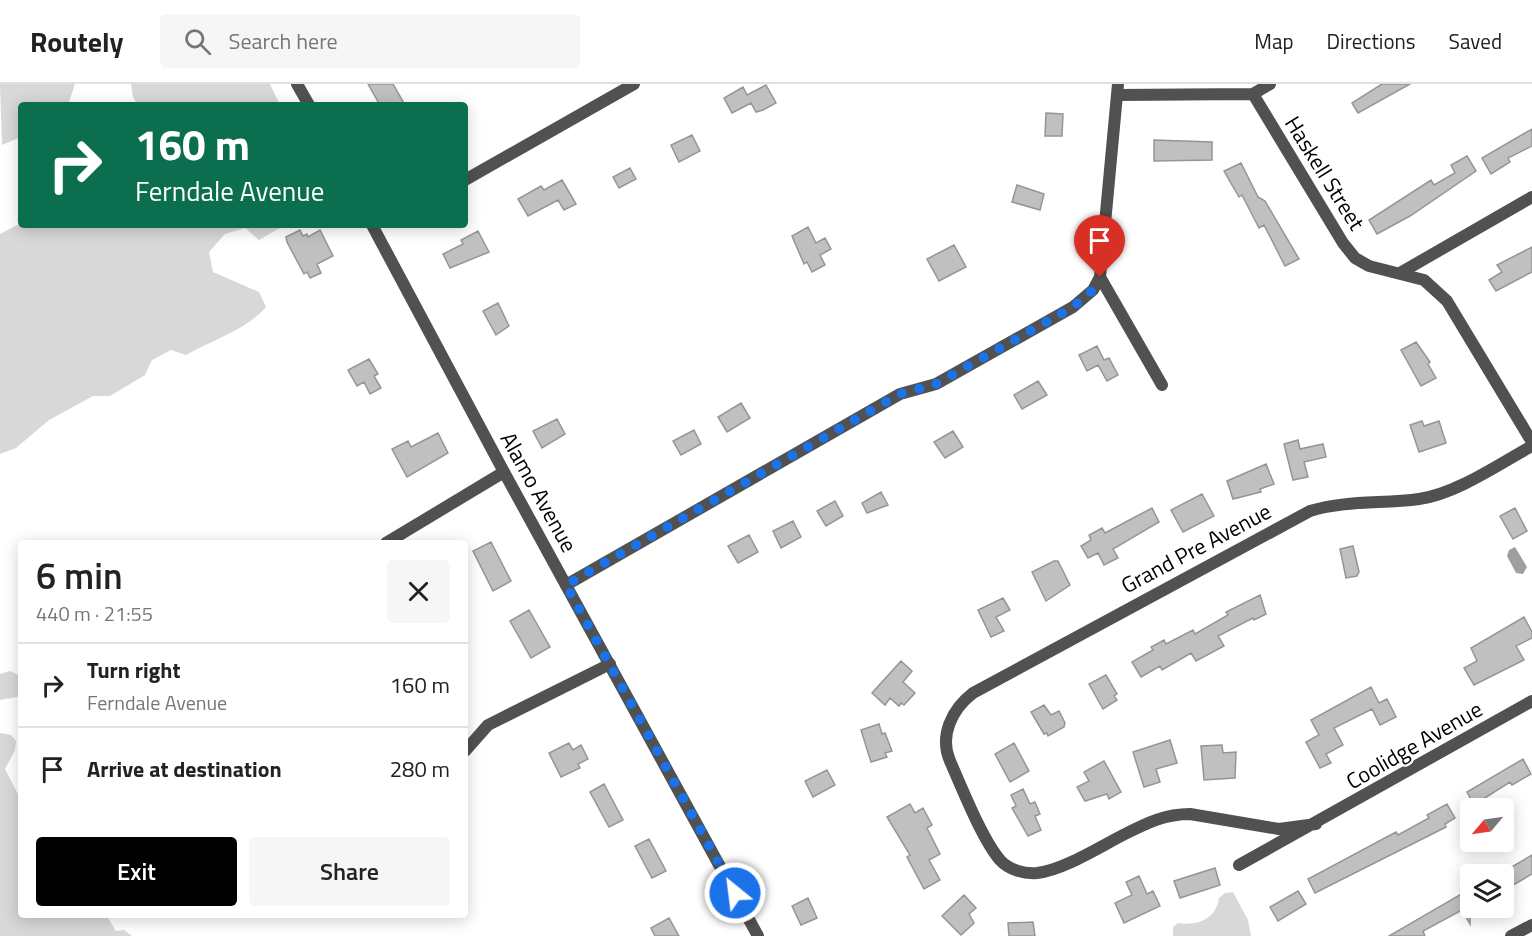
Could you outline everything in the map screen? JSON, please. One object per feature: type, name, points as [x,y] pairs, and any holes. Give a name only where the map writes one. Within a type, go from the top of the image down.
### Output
[{"type":"street","points":[[297,84],[307,102]]},
{"type":"street","points":[[468,178],[634,84]]},
{"type":"street","points":[[566,585],[900,394],[936,384],[1084,298],[1100,277],[1118,89],[1252,94],[1270,84]]},
{"type":"street","name":"Haskell Street","points":[[1252,94],[1330,226],[1354,258],[1384,272],[1400,273],[1424,280],[1447,301],[1532,444]]},
{"type":"street","points":[[1400,273],[1532,197]]},
{"type":"street","name":"Alamo Avenue","points":[[379,228],[504,472],[758,936]]},
{"type":"street","points":[[1100,277],[1162,385]]},
{"type":"street","name":"Grand Pre Avenue","points":[[1316,824],[1279,829],[1190,814],[1175,814],[1157,819],[1057,867],[1039,873],[1023,873],[1000,860],[954,771],[946,745],[949,724],[963,700],[973,693],[1310,511],[1330,504],[1420,499],[1446,492],[1532,444]]},
{"type":"street","points":[[391,540],[504,472]]},
{"type":"street","points":[[468,748],[488,725],[610,664]]},
{"type":"street","name":"Coolidge Avenue","points":[[1239,865],[1532,702]]},
{"type":"street","points":[[1511,936],[1532,925]]},
{"type":"shaded area","points":[[0,84],[75,84],[69,102],[18,102],[18,138],[2,145]]},
{"type":"shaded area","points":[[131,84],[270,84],[279,102],[136,102]]},
{"type":"shaded area","points":[[18,225],[18,228],[245,228],[225,234],[209,252],[213,272],[259,292],[266,307],[239,328],[186,355],[171,350],[152,360],[145,375],[110,396],[93,396],[49,420],[16,448],[0,454],[0,234]]},
{"type":"shaded area","points":[[245,228],[280,228],[259,240]]},
{"type":"shaded area","points":[[1515,547],[1527,567],[1523,574],[1516,573],[1507,556],[1509,550]]},
{"type":"shaded area","points":[[10,671],[18,675],[17,697],[0,700],[0,674]]},
{"type":"shaded area","points":[[0,733],[11,735],[16,741],[15,750],[5,769],[18,794],[18,918],[108,918],[116,931],[124,930],[132,936],[0,936]]},
{"type":"shaded area","points":[[1233,892],[1248,920],[1251,936],[1173,936],[1173,927],[1178,923],[1205,920],[1214,911],[1219,898],[1225,893]]},
{"type":"building","points":[[368,84],[393,84],[403,102],[378,102]]},
{"type":"building","points":[[1382,84],[1410,84],[1358,113],[1352,103]]},
{"type":"building","points":[[766,85],[776,103],[756,112],[751,103],[732,113],[724,98],[743,87],[747,95]]},
{"type":"building","points":[[1046,113],[1063,114],[1062,136],[1045,136]]},
{"type":"building","points":[[1532,129],[1532,146],[1508,158],[1510,162],[1491,174],[1482,158]]},
{"type":"building","points":[[692,135],[700,151],[679,162],[671,145]]},
{"type":"building","points":[[1154,140],[1212,142],[1212,160],[1154,161]]},
{"type":"building","points":[[1467,156],[1476,171],[1410,216],[1377,234],[1369,220],[1431,180],[1434,185],[1455,173],[1451,165]]},
{"type":"building","points":[[1241,163],[1258,197],[1265,201],[1299,259],[1285,266],[1264,225],[1259,228],[1242,195],[1239,197],[1224,171]]},
{"type":"building","points":[[630,168],[636,179],[619,188],[613,177]]},
{"type":"building","points":[[562,180],[576,204],[564,210],[558,200],[528,216],[518,199],[541,186],[544,190]]},
{"type":"building","points":[[1017,185],[1044,194],[1040,210],[1012,202]]},
{"type":"building","points":[[808,227],[816,243],[825,238],[831,249],[820,255],[825,265],[812,272],[807,262],[804,264],[792,236]]},
{"type":"building","points":[[300,230],[303,236],[307,234],[308,237],[320,230],[333,256],[317,264],[321,273],[310,278],[307,272],[304,274],[287,242],[286,237]]},
{"type":"building","points":[[478,231],[489,252],[450,268],[443,254],[463,244],[461,240]]},
{"type":"building","points":[[954,245],[966,267],[939,281],[927,259]]},
{"type":"building","points":[[1532,247],[1532,272],[1496,291],[1489,280],[1502,272],[1497,265]]},
{"type":"building","points":[[498,303],[509,326],[496,335],[483,311]]},
{"type":"building","points":[[1416,342],[1430,362],[1428,364],[1436,378],[1421,386],[1401,350]]},
{"type":"building","points":[[1097,346],[1104,360],[1109,358],[1118,375],[1107,381],[1098,365],[1087,371],[1079,355]]},
{"type":"building","points":[[369,359],[378,374],[374,376],[381,388],[370,394],[364,382],[357,386],[348,370]]},
{"type":"building","points":[[1038,381],[1047,395],[1022,409],[1014,395]]},
{"type":"building","points":[[741,403],[750,418],[727,432],[718,417]]},
{"type":"building","points":[[557,419],[565,434],[542,448],[533,431]]},
{"type":"building","points":[[1422,421],[1424,426],[1439,421],[1446,443],[1419,452],[1410,425]]},
{"type":"building","points":[[694,430],[701,444],[681,455],[673,441]]},
{"type":"building","points":[[953,431],[963,447],[945,458],[934,442]]},
{"type":"building","points":[[438,433],[448,453],[407,477],[392,449],[408,441],[411,447]]},
{"type":"building","points":[[1298,440],[1300,449],[1323,444],[1326,457],[1304,462],[1308,477],[1293,480],[1284,444]]},
{"type":"building","points":[[1266,464],[1274,484],[1260,489],[1261,492],[1233,499],[1227,481]]},
{"type":"building","points":[[881,492],[888,505],[867,513],[862,503]]},
{"type":"building","points":[[1202,494],[1214,516],[1183,532],[1171,510]]},
{"type":"building","points":[[835,501],[843,516],[826,526],[817,511]]},
{"type":"building","points":[[1152,508],[1159,522],[1113,549],[1118,558],[1104,565],[1098,553],[1088,558],[1081,546],[1091,540],[1089,535],[1102,528],[1105,533]]},
{"type":"building","points":[[1515,508],[1527,531],[1513,539],[1500,516]]},
{"type":"building","points":[[793,521],[801,537],[781,548],[773,531]]},
{"type":"building","points":[[749,535],[758,552],[738,563],[728,546]]},
{"type":"building","points":[[491,542],[511,581],[493,591],[473,551]]},
{"type":"building","points":[[1353,546],[1359,572],[1357,576],[1346,578],[1340,549]]},
{"type":"building","points":[[1058,561],[1070,585],[1046,601],[1032,572]]},
{"type":"building","points":[[1260,595],[1266,614],[1218,636],[1224,646],[1196,661],[1191,653],[1162,670],[1160,666],[1141,677],[1132,662],[1153,650],[1151,647],[1164,640],[1166,644],[1193,630],[1195,634],[1228,615],[1226,612]]},
{"type":"building","points":[[1003,598],[1010,610],[996,617],[1004,631],[991,637],[978,610]]},
{"type":"building","points":[[529,610],[550,647],[531,658],[510,621]]},
{"type":"building","points":[[1524,617],[1532,632],[1532,638],[1516,646],[1524,660],[1474,685],[1464,668],[1477,661],[1471,648]]},
{"type":"building","points":[[901,661],[912,671],[903,682],[915,693],[904,705],[901,703],[899,706],[890,698],[885,705],[872,693]]},
{"type":"building","points":[[1106,675],[1117,694],[1114,696],[1117,700],[1103,709],[1089,684]]},
{"type":"building","points":[[1371,687],[1379,703],[1387,699],[1396,717],[1380,725],[1372,709],[1334,728],[1343,745],[1326,754],[1331,763],[1320,768],[1306,742],[1319,735],[1311,720]]},
{"type":"building","points":[[1044,705],[1051,715],[1059,711],[1065,723],[1064,727],[1048,736],[1047,733],[1044,734],[1031,712]]},
{"type":"building","points":[[879,724],[892,751],[885,753],[887,757],[871,762],[861,730]]},
{"type":"building","points":[[1170,740],[1177,763],[1156,769],[1160,782],[1144,787],[1133,752]]},
{"type":"building","points":[[569,743],[573,750],[581,745],[588,759],[578,764],[580,768],[561,777],[549,753]]},
{"type":"building","points":[[1014,743],[1029,771],[1010,782],[995,754]]},
{"type":"building","points":[[1222,745],[1223,753],[1236,752],[1235,778],[1204,780],[1201,746]]},
{"type":"building","points":[[1523,759],[1531,774],[1512,785],[1510,782],[1485,798],[1470,798],[1467,792]]},
{"type":"building","points":[[1104,761],[1121,792],[1109,799],[1107,794],[1085,801],[1077,787],[1089,781],[1084,772]]},
{"type":"building","points":[[827,770],[835,785],[813,797],[805,781]]},
{"type":"building","points":[[604,784],[623,820],[609,827],[590,792]]},
{"type":"building","points":[[1023,789],[1030,804],[1035,802],[1040,814],[1035,816],[1041,830],[1028,836],[1012,808],[1016,806],[1011,795]]},
{"type":"building","points":[[910,804],[915,813],[923,808],[932,825],[927,828],[940,854],[929,860],[940,880],[924,889],[907,857],[910,855],[887,817]]},
{"type":"building","points":[[1447,804],[1455,818],[1445,824],[1446,827],[1315,893],[1308,879],[1396,832],[1398,835],[1429,818],[1427,815]]},
{"type":"building","points":[[649,839],[666,871],[652,878],[635,846]]},
{"type":"building","points":[[1532,855],[1532,874],[1514,885],[1514,866]]},
{"type":"building","points":[[1215,868],[1220,885],[1180,898],[1174,881]]},
{"type":"building","points":[[1139,876],[1147,894],[1153,891],[1160,906],[1124,923],[1115,903],[1132,895],[1126,882]]},
{"type":"building","points":[[1298,891],[1306,904],[1278,921],[1270,907]]},
{"type":"building","points":[[964,895],[976,908],[969,914],[974,923],[961,935],[942,916]]},
{"type":"building","points":[[1460,895],[1460,911],[1423,931],[1425,936],[1389,936]]},
{"type":"building","points":[[808,898],[817,918],[801,925],[792,906]]},
{"type":"building","points":[[669,918],[679,936],[655,936],[651,928]]},
{"type":"building","points":[[1033,922],[1035,936],[1009,936],[1008,923]]},
{"type":"route","points":[[735,893],[566,585],[900,394],[936,384],[1073,307],[1093,290],[1100,277]]}]
